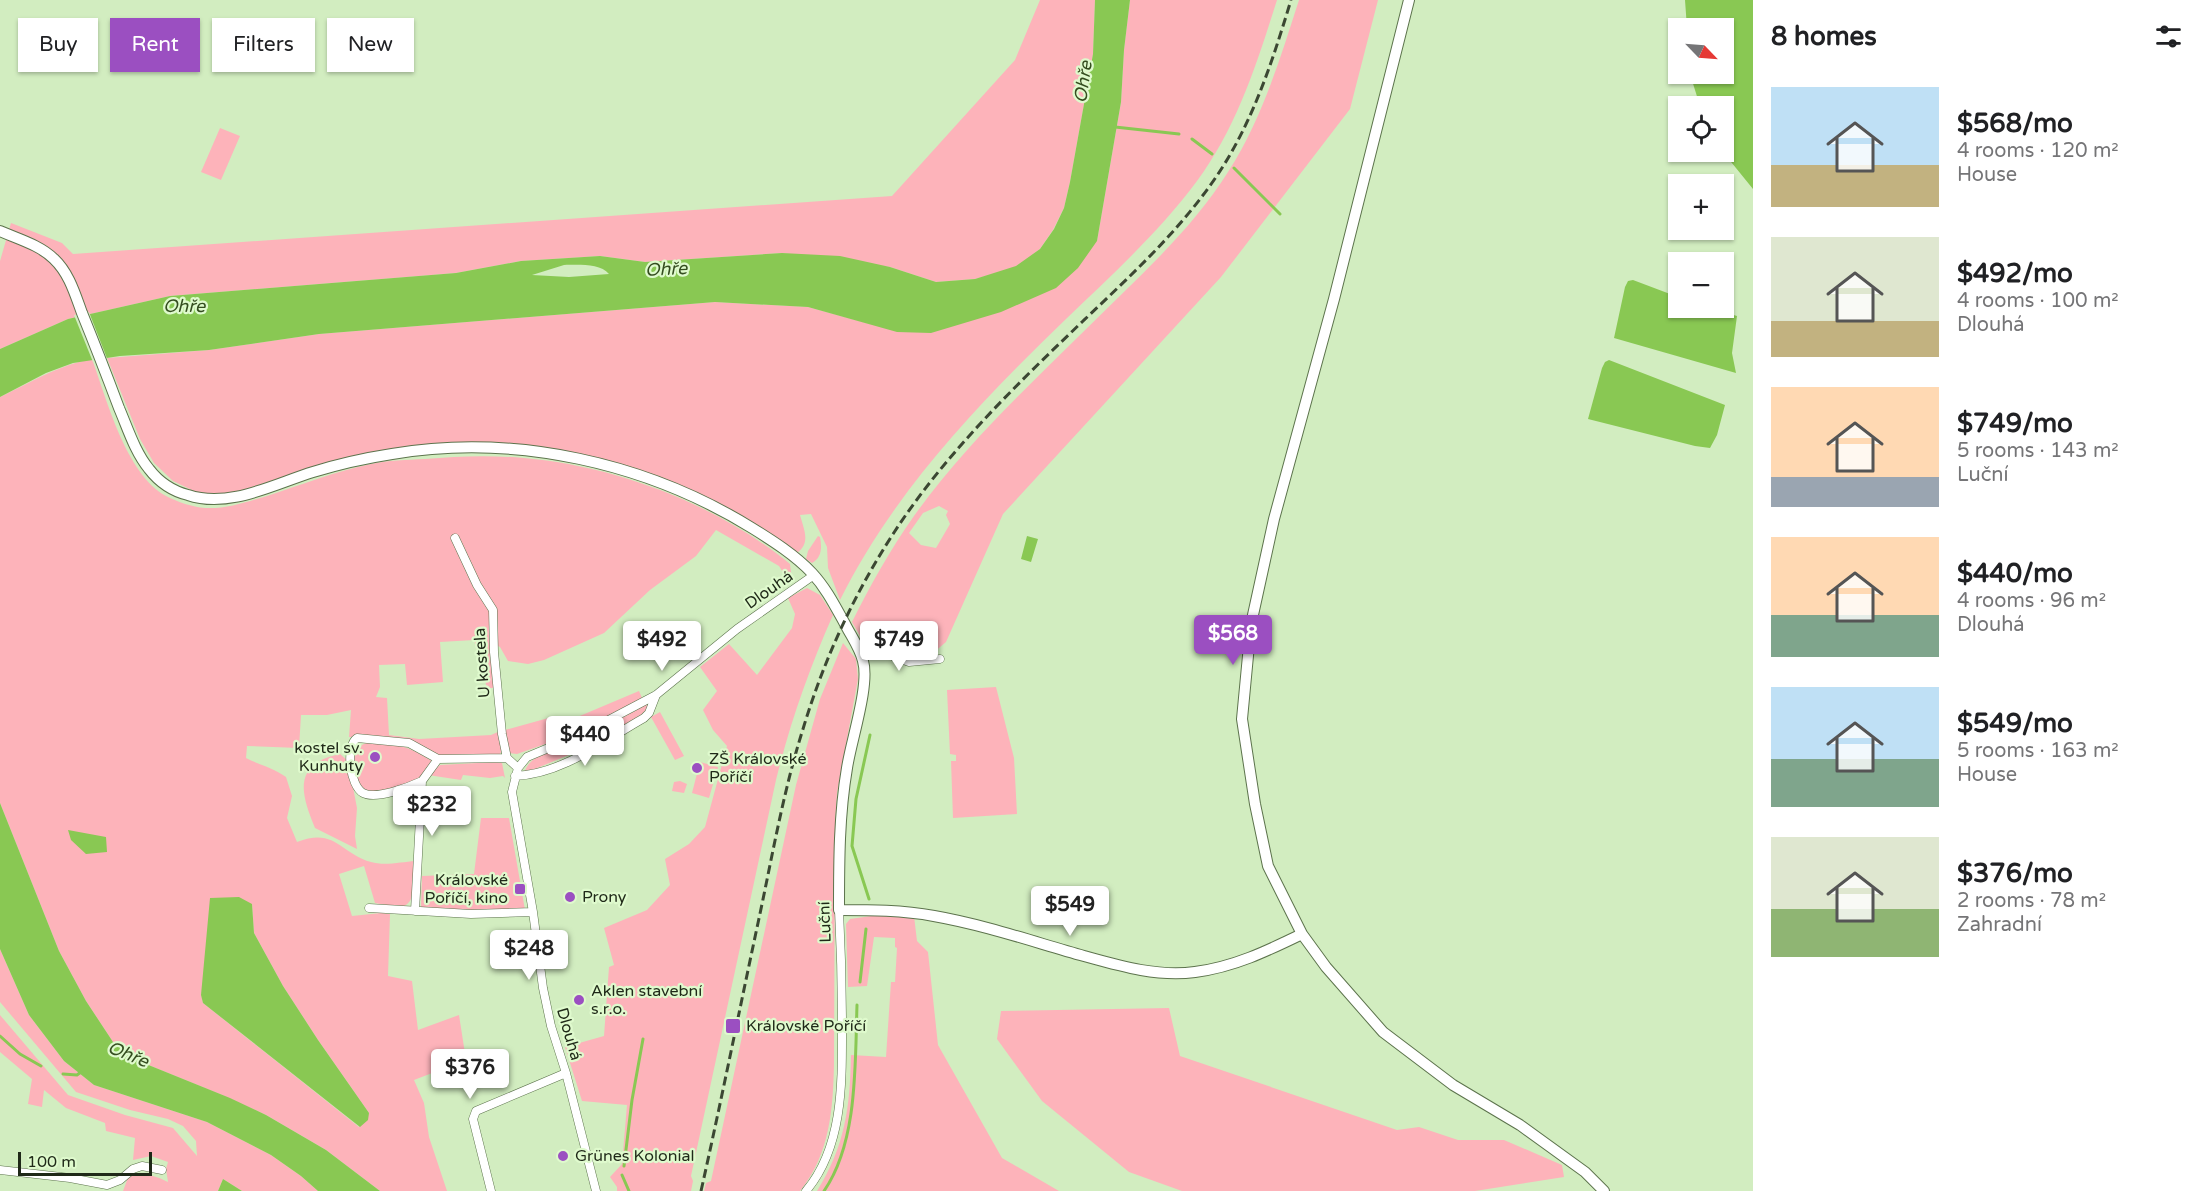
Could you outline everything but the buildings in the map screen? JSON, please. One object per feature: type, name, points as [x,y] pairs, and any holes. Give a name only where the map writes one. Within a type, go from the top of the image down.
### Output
[{"type":"street","points":[[1409,0],[1334,299],[1274,519],[1251,624],[1242,719],[1255,804],[1268,866],[1302,934],[1326,967],[1383,1032],[1453,1085],[1520,1125],[1585,1172],[1604,1191]]},
{"type":"street","name":"Luční","points":[[0,231],[43,250],[54,258],[66,276],[132,441],[142,460],[162,483],[189,496],[215,500],[229,498],[339,465],[408,451],[455,448],[530,451],[572,457],[603,465],[677,489],[752,528],[798,559],[814,575],[828,592],[858,648],[864,663],[864,686],[847,766],[840,823],[842,1090],[828,1150],[821,1168],[807,1191]]},
{"type":"street","name":"U kostela","points":[[455,538],[477,585],[493,610],[494,652],[502,734],[507,758]]},
{"type":"street","name":"Dlouhá","points":[[596,1191],[566,1072],[551,1026],[543,988],[533,912],[512,792],[514,776],[523,760],[531,754],[582,734],[656,695],[668,683],[752,618],[814,575]]},
{"type":"street","points":[[858,648],[871,648],[909,662],[940,659]]},
{"type":"street","name":"Dlouhá","points":[[514,776],[555,768],[600,745],[644,718],[649,713],[656,695]]},
{"type":"street","points":[[438,759],[422,781],[407,789],[370,795],[363,793],[354,785],[350,748],[352,742],[357,738],[409,743],[438,759],[507,758],[518,768]]},
{"type":"street","points":[[415,911],[422,781]]},
{"type":"street","points":[[369,908],[471,914],[533,912]]},
{"type":"street","points":[[839,910],[898,910],[936,916],[1134,970],[1170,973],[1193,973],[1223,968],[1250,959],[1302,934]]},
{"type":"street","points":[[491,1191],[473,1119],[476,1111],[566,1072]]},
{"type":"street","points":[[0,1170],[107,1185],[142,1166],[162,1170]]},
{"type":"shaded area","points":[[1040,0],[1095,0],[1093,54],[1064,208],[1040,249],[1015,268],[975,279],[936,282],[890,267],[782,253],[645,262],[600,256],[521,261],[456,273],[170,296],[68,319],[0,349],[0,261],[11,223],[62,243],[73,254],[892,196],[1015,60]]},
{"type":"shaded area","points":[[1130,0],[1277,0],[1235,117],[1197,181],[1151,235],[1002,383],[941,450],[886,522],[840,600],[828,568],[827,547],[811,514],[800,515],[805,541],[797,553],[722,506],[680,485],[642,471],[597,459],[484,443],[313,467],[240,491],[217,495],[198,493],[173,481],[154,463],[140,439],[107,358],[209,350],[319,334],[715,302],[808,307],[874,325],[1097,241],[1121,102]]},
{"type":"shaded area","points":[[1299,0],[1378,0],[1350,109],[1221,277],[1003,514],[946,642],[933,653],[903,651],[860,636],[852,622],[873,582],[914,516],[951,468],[1035,379],[1158,258],[1213,195],[1251,131],[1269,88]],"holes":[[[939,506],[948,511],[946,515],[950,524],[936,548],[921,545],[909,533],[923,513]]]},
{"type":"shaded area","points":[[220,128],[240,136],[221,180],[201,172]]},
{"type":"shaded area","points":[[92,359],[111,415],[129,454],[140,471],[166,496],[190,505],[213,508],[236,505],[345,470],[384,462],[462,457],[524,458],[559,462],[595,470],[630,479],[665,492],[731,524],[790,564],[792,580],[779,589],[778,587],[786,577],[779,566],[716,530],[696,556],[650,590],[604,633],[544,660],[528,664],[508,661],[500,647],[490,642],[494,688],[487,688],[474,640],[440,642],[443,682],[407,685],[405,664],[379,665],[380,687],[376,697],[387,698],[389,735],[419,739],[491,735],[500,731],[502,751],[499,755],[439,756],[412,742],[349,737],[351,710],[327,715],[301,715],[299,748],[247,746],[246,758],[286,777],[292,796],[287,818],[297,842],[310,838],[329,839],[360,858],[376,863],[415,861],[413,892],[404,906],[375,903],[364,866],[339,874],[352,916],[390,914],[388,976],[412,981],[418,1030],[459,1015],[466,1060],[414,1080],[424,1103],[429,1137],[447,1191],[380,1191],[326,1150],[266,1115],[146,1064],[113,1042],[86,1001],[59,951],[0,803],[0,397],[44,375]],"holes":[[[252,904],[254,933],[283,986],[369,1113],[359,1127],[203,1003],[201,994]]]},
{"type":"shaded area","points":[[818,536],[821,541],[820,552],[818,558],[812,563],[806,559],[808,551]]},
{"type":"shaded area","points":[[807,588],[820,595],[833,615],[801,696],[776,780],[691,1176],[693,1181],[691,1191],[617,1191],[610,1177],[622,1164],[627,1105],[582,1101],[565,1047],[604,1036],[609,967],[614,965],[604,928],[647,910],[670,885],[665,859],[689,844],[705,827],[727,746],[713,730],[703,710],[717,691],[700,667],[729,644],[757,675],[792,628],[795,614],[788,598]]},
{"type":"shaded area","points":[[843,643],[856,659],[858,679],[837,793],[834,1064],[831,1114],[824,1146],[810,1177],[800,1191],[704,1191],[706,1183],[711,1181],[796,785],[820,699]]},
{"type":"shaded area","points":[[996,687],[1014,758],[1017,814],[953,818],[951,761],[956,761],[956,755],[950,754],[947,690]]},
{"type":"shaded area","points":[[639,691],[642,698],[639,701],[568,736],[517,754],[509,753],[505,730],[552,717],[556,726]]},
{"type":"shaded area","points":[[647,704],[648,709],[638,717],[586,746],[582,746],[581,741]]},
{"type":"shaded area","points":[[660,712],[684,756],[675,760],[651,717]]},
{"type":"shaded area","points":[[367,743],[401,746],[432,761],[424,773],[413,782],[390,790],[368,792],[359,785],[353,764],[357,751]]},
{"type":"shaded area","points":[[569,745],[575,750],[571,754],[525,771],[537,757]]},
{"type":"shaded area","points":[[340,754],[348,761],[357,808],[355,836],[357,849],[315,828],[306,803],[304,781],[307,772],[325,759]]},
{"type":"shaded area","points":[[700,762],[718,767],[709,798],[692,793]]},
{"type":"shaded area","points":[[502,763],[505,778],[503,776],[490,778],[463,775],[461,780],[428,775],[440,765]]},
{"type":"shaded area","points":[[680,781],[687,784],[684,793],[672,791],[674,782]]},
{"type":"shaded area","points":[[481,818],[509,818],[525,910],[423,909],[421,907],[422,876],[474,874]]},
{"type":"shaded area","points":[[878,915],[914,916],[917,941],[928,952],[938,1045],[1002,1158],[1059,1191],[817,1191],[834,1158],[844,1126],[851,1055],[886,1057],[891,982],[895,982],[897,948],[895,938],[874,937],[867,986],[848,987],[846,924],[850,919]]},
{"type":"shaded area","points":[[0,949],[29,1015],[64,1061],[94,1085],[207,1122],[271,1155],[318,1191],[242,1191],[223,1179],[218,1191],[123,1191],[129,1175],[149,1175],[168,1182],[166,1169],[168,1162],[151,1156],[133,1160],[135,1138],[106,1131],[105,1123],[66,1108],[44,1090],[42,1107],[28,1104],[32,1079],[0,1052],[0,1015],[68,1095],[125,1115],[173,1128],[197,1156],[196,1141],[183,1126],[168,1119],[130,1110],[76,1092],[0,1002]]},
{"type":"shaded area","points":[[1169,1008],[1180,1056],[1397,1130],[1419,1127],[1458,1140],[1504,1140],[1562,1165],[1564,1177],[1475,1191],[1182,1191],[1129,1172],[1042,1101],[997,1039],[1001,1011]]},
{"type":"water","name":"Ohře","points":[[1095,0],[1130,0],[1121,102],[1097,241],[1078,268],[1056,288],[1001,312],[931,333],[897,332],[808,307],[715,302],[319,334],[209,350],[120,356],[73,363],[46,373],[0,397],[0,349],[68,319],[170,296],[456,273],[521,261],[600,256],[645,262],[782,253],[840,256],[890,267],[936,282],[975,279],[1016,266],[1040,249],[1054,229],[1064,208],[1070,182],[1093,54]],"holes":[[[564,265],[594,266],[609,274],[569,277],[532,275]]]},
{"type":"water","points":[[1685,0],[1753,0],[1753,189],[1731,162],[1734,162],[1734,96],[1697,96],[1693,84],[1734,84],[1734,18],[1686,18]]},
{"type":"water","points":[[1633,280],[1668,293],[1668,318],[1734,318],[1734,315],[1737,316],[1732,353],[1736,373],[1614,338],[1628,281]]},
{"type":"water","points":[[1609,360],[1725,405],[1717,435],[1710,448],[1588,419],[1602,368]]},
{"type":"water","points":[[1027,536],[1038,539],[1031,562],[1021,559]]},
{"type":"water","name":"Ohře","points":[[0,803],[59,951],[86,1001],[113,1042],[146,1064],[266,1115],[326,1150],[380,1191],[318,1191],[271,1155],[207,1122],[94,1085],[64,1061],[29,1015],[0,949]]},
{"type":"water","points":[[68,830],[106,837],[107,852],[86,854],[71,840]]},
{"type":"water","points":[[239,897],[252,904],[254,933],[283,986],[369,1113],[368,1120],[360,1127],[203,1003],[201,995],[210,898]]},
{"type":"water","points":[[223,1179],[242,1191],[218,1191]]},
{"type":"pier","points":[[89,312],[108,361],[93,362],[74,315]]},
{"type":"waterway","points":[[1115,127],[1179,134]]},
{"type":"waterway","points":[[1192,139],[1212,154]]},
{"type":"waterway","points":[[1234,168],[1280,214]]},
{"type":"waterway","points":[[869,899],[852,846],[856,799],[870,735]]},
{"type":"waterway","points":[[860,982],[866,929]]},
{"type":"waterway","points":[[824,1191],[835,1171],[849,1126],[855,1077],[857,1005]]},
{"type":"waterway","points":[[0,1036],[20,1054],[41,1066]]},
{"type":"waterway","points":[[624,1166],[632,1100],[643,1039]]},
{"type":"waterway","points":[[63,1074],[77,1075],[81,1072]]},
{"type":"waterway","points":[[622,1175],[629,1191]]},
{"type":"railway","points":[[701,1191],[790,777],[811,703],[854,602],[895,531],[936,474],[959,447],[982,421],[1149,257],[1209,187],[1248,121],[1276,49],[1291,0]]},
{"type":"place","name":"kostel sv. Kunhuty","points":[[375,757]]},
{"type":"place","name":"ZŠ Královské Poříčí","points":[[697,768]]},
{"type":"place","name":"Královské Poříčí, kino","points":[[520,889]]},
{"type":"place","name":"Prony","points":[[570,897]]},
{"type":"place","name":"Aklen stavební s.r.o.","points":[[579,1000]]},
{"type":"place","name":"Královské Poříčí","points":[[733,1026]]},
{"type":"place","name":"Grünes Kolonial","points":[[563,1156]]}]
